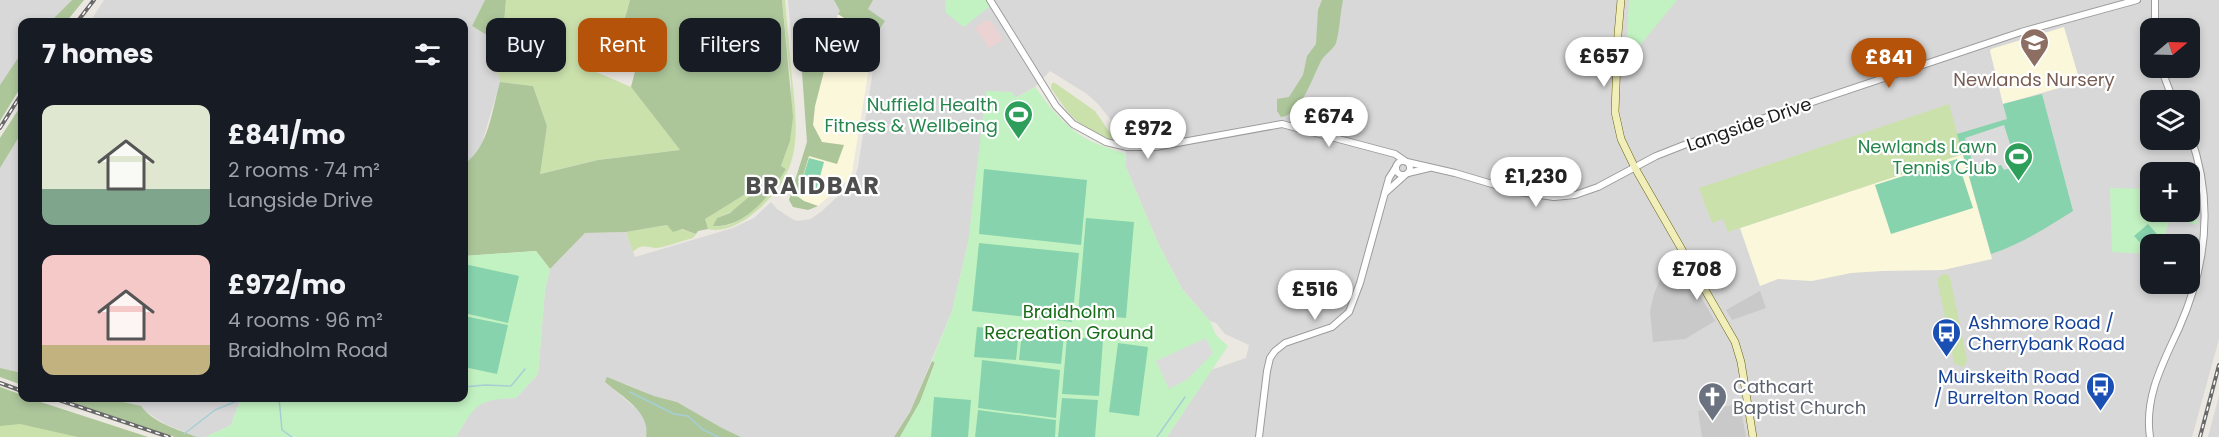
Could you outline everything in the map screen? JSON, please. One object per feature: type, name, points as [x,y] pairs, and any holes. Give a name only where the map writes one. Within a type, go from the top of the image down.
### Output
[{"type":"main road","points":[[1621,0],[1617,34],[1616,123],[1635,168],[1735,342],[1741,362],[1753,437]]},
{"type":"street","name":"Langside Drive","points":[[990,0],[1056,106],[1073,124],[1115,145],[1144,148],[1274,124],[1289,124],[1395,154],[1406,162],[1432,167],[1519,192],[1554,197],[1575,195],[1592,190],[1665,152],[1969,49],[2021,32],[2138,0]]},
{"type":"street","points":[[2155,0],[2155,18]]},
{"type":"street","points":[[2150,437],[2148,420],[2152,391],[2192,295],[2204,244],[2205,194],[2195,150]]},
{"type":"street","points":[[1386,152],[1398,173],[1406,174],[1432,167]]},
{"type":"street","points":[[1259,437],[1270,358],[1285,343],[1332,327],[1349,312],[1360,283],[1385,193],[1396,166],[1400,161],[1406,162],[1410,166],[1406,174],[1385,193]]},
{"type":"shaded area","points":[[0,0],[72,0],[54,18],[18,18],[18,58],[0,85]]},
{"type":"shaded area","points":[[104,0],[485,0],[472,26],[486,35],[486,72],[498,72],[500,82],[482,143],[473,158],[468,161],[468,18],[93,18]]},
{"type":"shaded area","points":[[788,0],[2219,0],[2219,339],[2192,437],[1167,437],[1211,370],[1246,358],[1249,345],[1225,334],[1216,323],[1210,321],[1182,289],[1158,243],[1125,165],[1127,140],[1087,94],[1050,71],[1035,87],[1015,98],[968,243],[952,311],[910,412],[894,437],[741,437],[677,402],[654,396],[626,384],[606,383],[645,418],[646,437],[456,437],[473,408],[490,399],[516,398],[538,374],[545,290],[550,269],[585,233],[626,232],[635,257],[733,228],[754,218],[771,202],[792,219],[798,221],[811,219],[853,182],[858,167],[873,72],[880,72],[880,18],[843,18],[838,15],[837,18],[793,18],[793,57]]},
{"type":"shaded area","points":[[986,20],[991,21],[1003,40],[989,48],[975,28]]},
{"type":"shaded area","name":"Newlands Nursery","points":[[2064,27],[2080,82],[2003,104],[1991,49]]},
{"type":"shaded area","points":[[824,72],[868,72],[852,173],[848,180],[818,206],[797,196],[809,156],[844,146],[822,142],[813,125]]},
{"type":"shaded area","points":[[2004,125],[2017,166],[2004,170],[2001,165],[1976,173],[1965,138]]},
{"type":"shaded area","points":[[18,139],[18,372],[0,368],[0,168]]},
{"type":"shaded area","points":[[1963,154],[1992,259],[1943,270],[1851,273],[1812,281],[1778,279],[1760,286],[1740,228]]},
{"type":"shaded area","points":[[1676,259],[1679,260],[1715,321],[1685,339],[1653,342],[1650,311],[1654,294],[1660,279]]},
{"type":"shaded area","points":[[1760,291],[1766,308],[1732,320],[1726,310]]},
{"type":"shaded area","points":[[1206,338],[1213,353],[1188,379],[1169,389],[1156,361]]},
{"type":"shaded area","points":[[2219,396],[2219,437],[2208,437]]},
{"type":"shaded area","points":[[123,402],[240,402],[231,425],[206,437],[197,437],[165,424],[140,406]]},
{"type":"shaded area","points":[[1740,404],[1746,437],[1702,437],[1698,411]]},
{"type":"green space","points":[[72,0],[84,0],[69,18],[54,18]]},
{"type":"green space","points":[[485,0],[506,0],[504,18],[486,18],[486,35],[472,26]]},
{"type":"green space","points":[[506,0],[630,0],[625,18],[578,18],[578,72],[596,72],[631,87],[680,150],[598,160],[539,174],[547,126],[533,86],[500,82],[498,72],[566,72],[566,18],[504,18]]},
{"type":"green space","points":[[630,0],[782,0],[793,117],[790,141],[781,166],[786,169],[765,199],[747,215],[725,225],[713,226],[717,218],[730,213],[757,190],[752,190],[705,219],[708,229],[698,231],[696,234],[682,229],[673,232],[667,225],[626,232],[585,233],[550,269],[536,251],[468,256],[468,160],[484,138],[500,82],[533,86],[547,126],[540,174],[598,160],[680,150],[631,87],[635,72],[667,72],[667,18],[625,18]]},
{"type":"green space","points":[[782,0],[785,0],[796,135],[789,168],[770,198],[749,217],[738,224],[720,230],[708,229],[704,219],[752,190],[758,189],[750,199],[717,218],[714,226],[725,226],[746,216],[756,208],[786,169],[781,166],[790,141],[791,85]]},
{"type":"green space","points":[[834,0],[873,0],[868,9],[885,21],[880,28],[880,18],[844,18],[838,14],[840,11]]},
{"type":"green space","points":[[945,0],[986,0],[990,6],[964,27],[946,13]]},
{"type":"green space","points":[[1322,0],[1343,0],[1336,43],[1321,61],[1295,110],[1281,117],[1277,111],[1277,99],[1289,97],[1303,75],[1307,56],[1316,44],[1318,10]]},
{"type":"green space","points":[[1629,0],[1677,0],[1628,60],[1626,55]]},
{"type":"green space","points":[[18,58],[18,92],[0,121],[0,85]]},
{"type":"green space","points":[[802,72],[824,72],[815,106],[813,125],[822,142],[844,145],[837,164],[809,156],[797,196],[818,206],[808,210],[793,207],[789,200],[807,142]]},
{"type":"green space","points":[[1052,83],[1095,111],[1115,137],[1112,140],[1100,135],[1076,120],[1051,88]]},
{"type":"green space","name":"Braidholm Recreation Ground","points":[[1035,87],[1070,128],[1095,143],[1126,154],[1125,165],[1158,243],[1182,289],[1210,321],[1216,335],[1228,346],[1167,437],[900,437],[920,402],[935,363],[932,361],[952,311],[968,243],[986,91],[1012,92],[1016,98]]},
{"type":"green space","name":"Newlands Lawn Tennis Club","points":[[2042,94],[2073,211],[2023,240],[1991,254],[1957,134],[2007,119],[2003,104]]},
{"type":"green space","points":[[1949,104],[1963,154],[1728,232],[1723,219],[1712,223],[1699,188]]},
{"type":"green space","points":[[18,110],[18,139],[0,168],[0,138]]},
{"type":"green space","points":[[809,158],[824,162],[816,191],[800,187]]},
{"type":"green space","points":[[1957,159],[1973,208],[1891,234],[1875,185]]},
{"type":"green space","points":[[984,169],[1087,180],[1081,245],[979,234]]},
{"type":"green space","points":[[2110,188],[2140,189],[2140,222],[2169,222],[2165,234],[2140,234],[2140,253],[2112,252]]},
{"type":"green space","points":[[1086,218],[1134,222],[1126,318],[1078,314]]},
{"type":"green space","points":[[2148,224],[2157,234],[2140,234],[2140,243],[2134,236]]},
{"type":"green space","points":[[667,225],[696,234],[693,238],[669,245],[655,248],[641,247],[633,252],[626,232]]},
{"type":"green space","points":[[979,243],[1079,253],[1072,322],[972,311]]},
{"type":"green space","points":[[536,251],[550,269],[545,290],[538,374],[516,398],[493,400],[479,406],[468,417],[456,437],[206,437],[231,425],[240,402],[468,402],[468,256]]},
{"type":"green space","points":[[468,265],[519,276],[508,323],[468,314]]},
{"type":"green space","points":[[1943,274],[1950,277],[1967,360],[1962,367],[1954,363],[1937,279]]},
{"type":"green space","points":[[468,317],[508,325],[497,374],[468,368]]},
{"type":"green space","points":[[977,327],[1019,331],[1016,360],[974,357]]},
{"type":"green space","points":[[1022,331],[1064,335],[1061,364],[1019,360]]},
{"type":"green space","points":[[1067,337],[1103,339],[1099,396],[1062,394]]},
{"type":"green space","points":[[1118,343],[1148,347],[1139,416],[1109,412]]},
{"type":"green space","points":[[982,360],[1060,370],[1056,418],[978,408]]},
{"type":"green space","points":[[932,361],[935,362],[920,402],[900,437],[894,437],[910,412]]},
{"type":"green space","points":[[0,368],[18,372],[18,384],[0,377]]},
{"type":"green space","points":[[607,377],[654,396],[677,402],[741,437],[646,437],[644,420],[640,413],[627,399],[605,382]]},
{"type":"green space","points":[[0,387],[18,394],[18,402],[40,402],[148,437],[0,437]]},
{"type":"green space","points":[[0,387],[18,394],[18,402],[40,402],[148,437],[78,437],[20,424],[0,426]]},
{"type":"green space","points":[[934,397],[971,400],[968,437],[931,437]]},
{"type":"green space","points":[[1062,398],[1098,400],[1095,437],[1058,437]]},
{"type":"green space","points":[[71,402],[123,402],[141,406],[159,421],[197,437],[175,437]]},
{"type":"green space","points":[[978,410],[1056,420],[1055,437],[975,437]]},
{"type":"waterway","points":[[468,387],[511,386],[525,369]]},
{"type":"waterway","points":[[630,392],[674,414],[688,416],[702,429],[718,437]]},
{"type":"waterway","points":[[1157,437],[1185,397]]},
{"type":"waterway","points":[[184,434],[215,410],[234,402]]},
{"type":"waterway","points":[[279,402],[282,430],[292,437]]},
{"type":"railway","points":[[80,18],[94,0]]},
{"type":"railway","points":[[0,128],[18,99]]},
{"type":"railway","points":[[2200,437],[2219,365]]},
{"type":"railway","points":[[0,383],[18,390]]},
{"type":"railway","points":[[65,402],[169,437]]},
{"type":"place","name":"Newlands Nursery","points":[[2034,68]]},
{"type":"place","name":"Nuffield Health Fitness & Wellbeing","points":[[1019,140]]},
{"type":"place","name":"Newlands Lawn Tennis Club","points":[[2018,182]]},
{"type":"place","name":"Ashmore Road / Cherrybank Road","points":[[1947,358]]},
{"type":"place","name":"Muirskeith Road / Burrelton Road","points":[[2101,412]]},
{"type":"place","name":"Cathcart Baptist Church","points":[[1712,422]]},
{"type":"district","name":"BRAIDBAR","points":[[813,185]]}]
